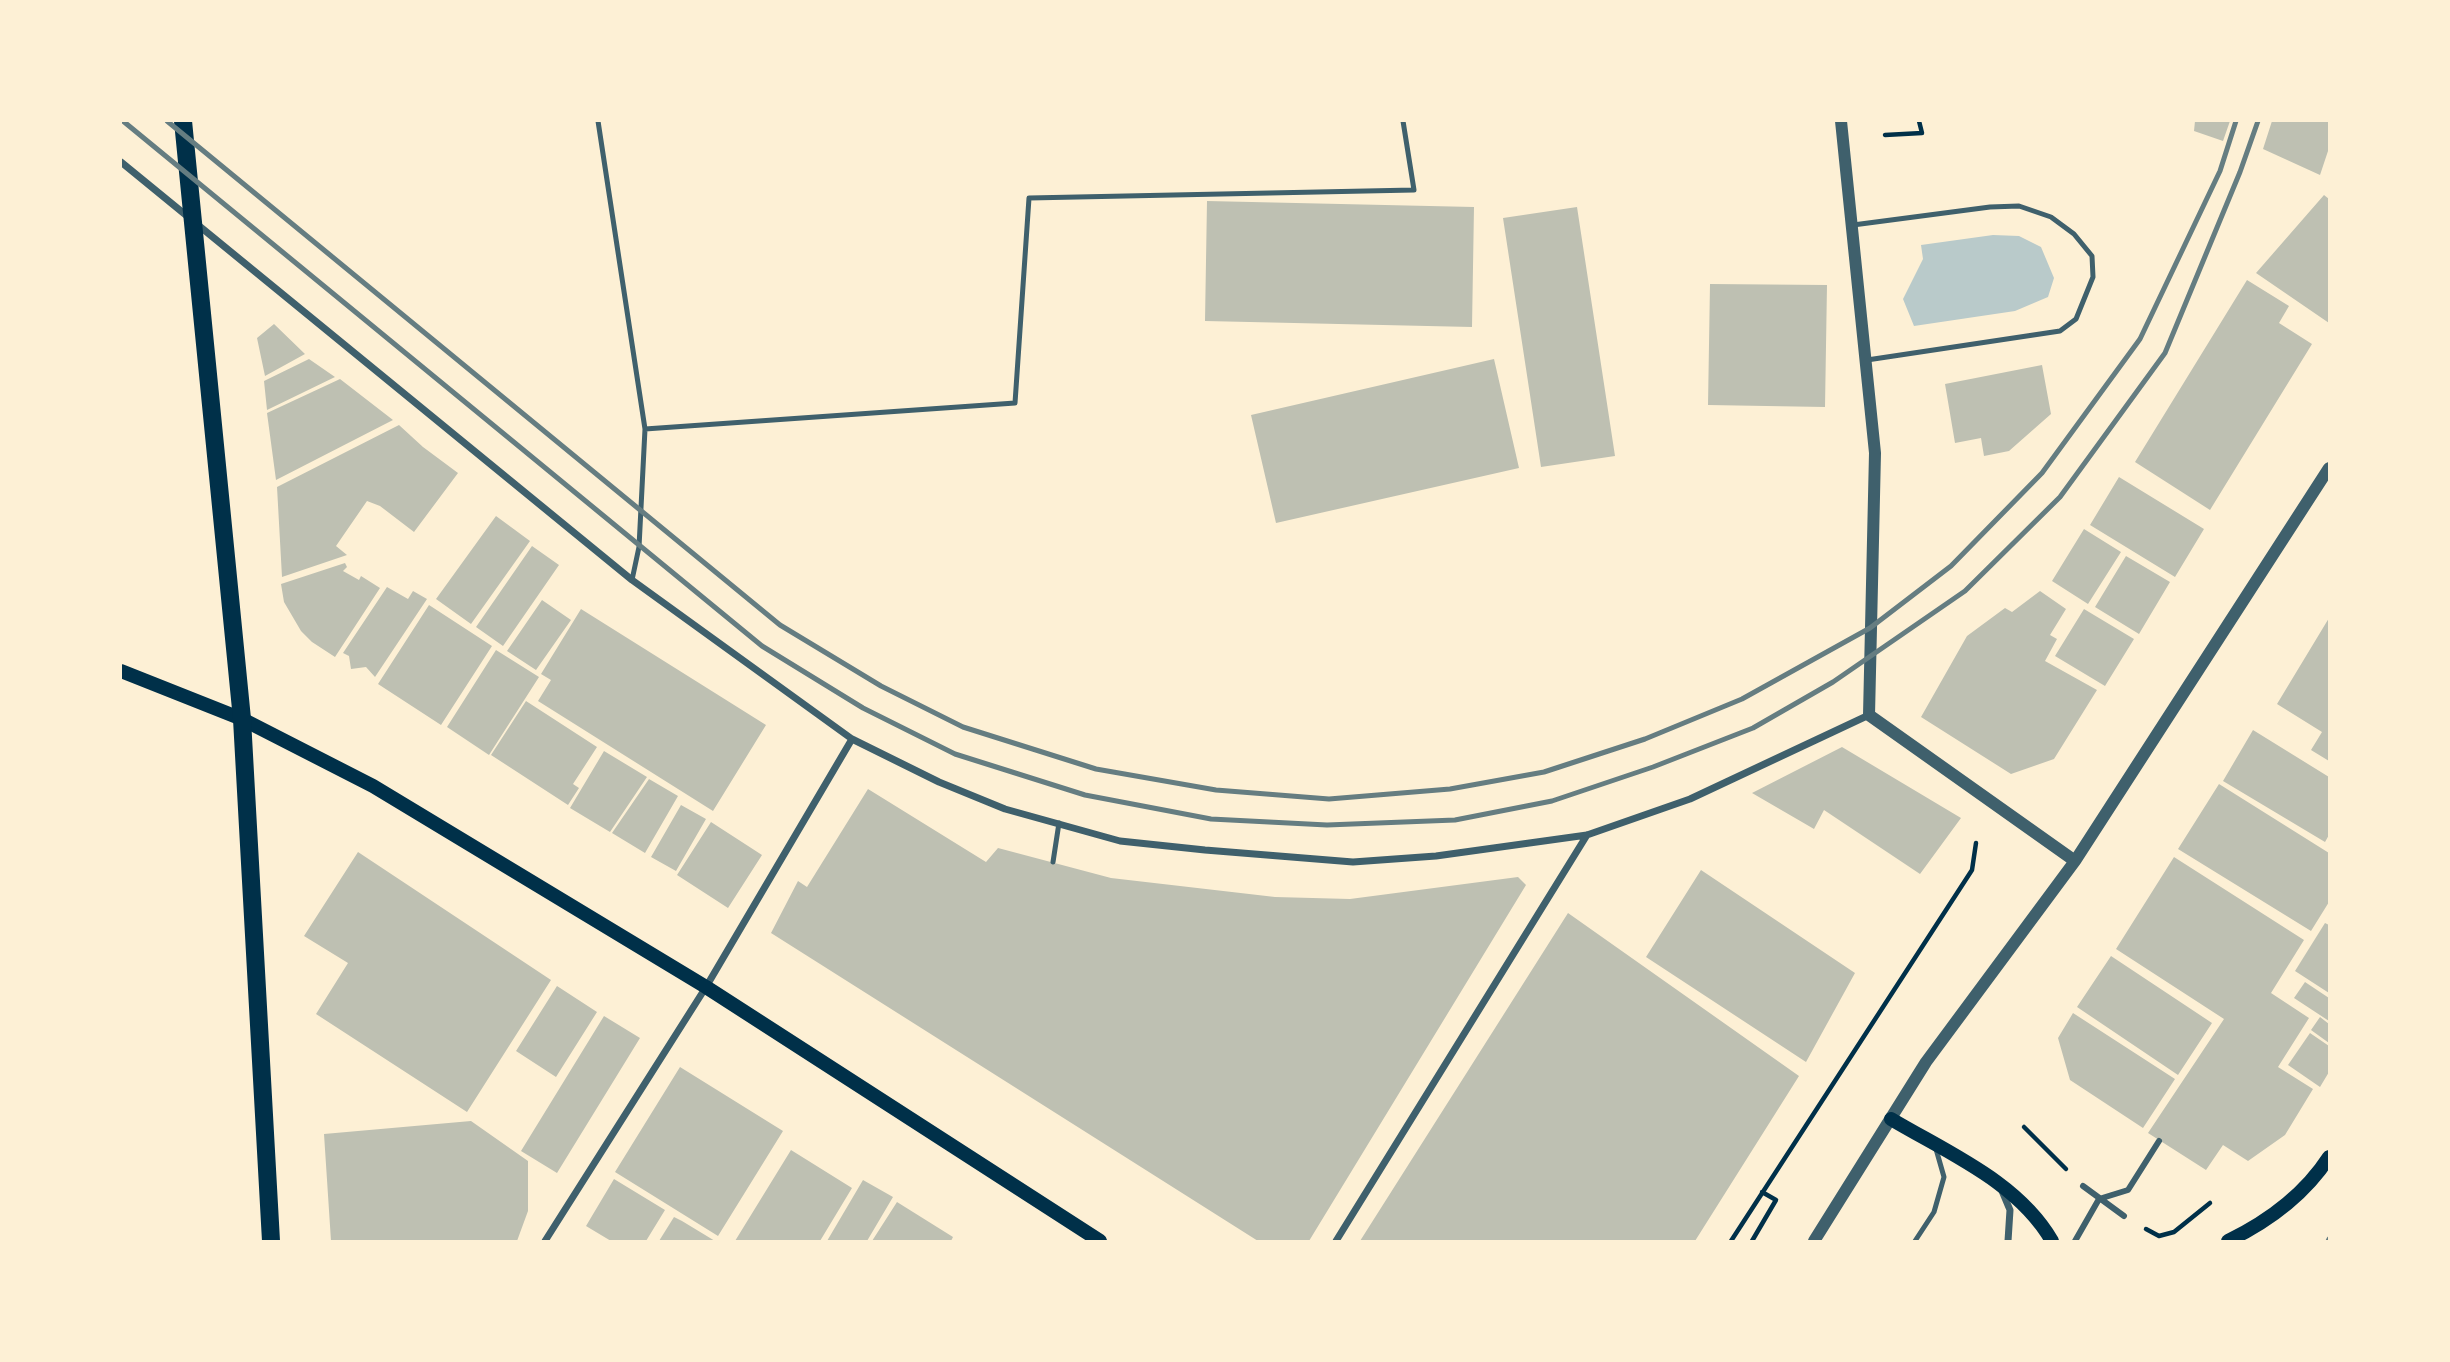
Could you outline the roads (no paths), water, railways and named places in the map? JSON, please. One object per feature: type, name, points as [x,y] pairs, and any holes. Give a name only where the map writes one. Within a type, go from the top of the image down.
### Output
[{"type":"main road","points":[[183,121],[242,719],[271,1241]]},
{"type":"main road","points":[[121,671],[242,719],[373,786],[706,987],[1100,1241]]},
{"type":"main road","points":[[1891,1119],[2000,1184],[2027,1206],[2052,1241]]},
{"type":"main road","points":[[2228,1241],[2250,1230],[2300,1193],[2329,1157]]},
{"type":"street","points":[[1841,121],[1875,453],[1869,715]]},
{"type":"street","points":[[121,162],[632,580],[852,739],[939,782],[994,804],[1120,841],[1279,858],[1353,862],[1436,856],[1587,835],[1690,799],[1869,715]]},
{"type":"street","points":[[1814,1241],[1926,1062],[2075,861],[2329,468]]},
{"type":"street","points":[[1869,715],[2075,861]]},
{"type":"street","points":[[545,1241],[706,987],[852,739]]},
{"type":"street","points":[[1336,1241],[1587,835]]},
{"type":"street","points":[[2075,1241],[2099,1199],[2128,1190],[2159,1141]]},
{"type":"street","points":[[2000,1184],[2010,1210],[2008,1241]]},
{"type":"street","points":[[2082,1186],[2124,1216]]},
{"type":"lane","points":[[598,121],[645,429],[639,547],[632,580]]},
{"type":"lane","points":[[645,429],[1015,403],[1029,198],[1414,190],[1403,121]]},
{"type":"lane","points":[[1853,225],[2019,206],[2051,217],[2074,234],[2092,256],[2094,277],[2076,320],[2060,331],[1866,360]]},
{"type":"lane","points":[[1053,862],[1059,824]]},
{"type":"lane","points":[[1915,1241],[1934,1212],[1944,1177],[1935,1146]]},
{"type":"railway","points":[[123,121],[762,646],[863,708],[955,754],[1085,795],[1211,819],[1327,825],[1455,820],[1552,801],[1653,767],[1753,728],[1833,682],[1965,591],[2060,497],[2165,353],[2240,172],[2258,121]]},
{"type":"railway","points":[[167,121],[780,625],[881,686],[963,727],[1096,769],[1216,790],[1329,799],[1450,789],[1544,772],[1645,739],[1742,699],[1870,628],[1951,566],[2042,473],[2140,339],[2220,171],[2236,121]]}]
